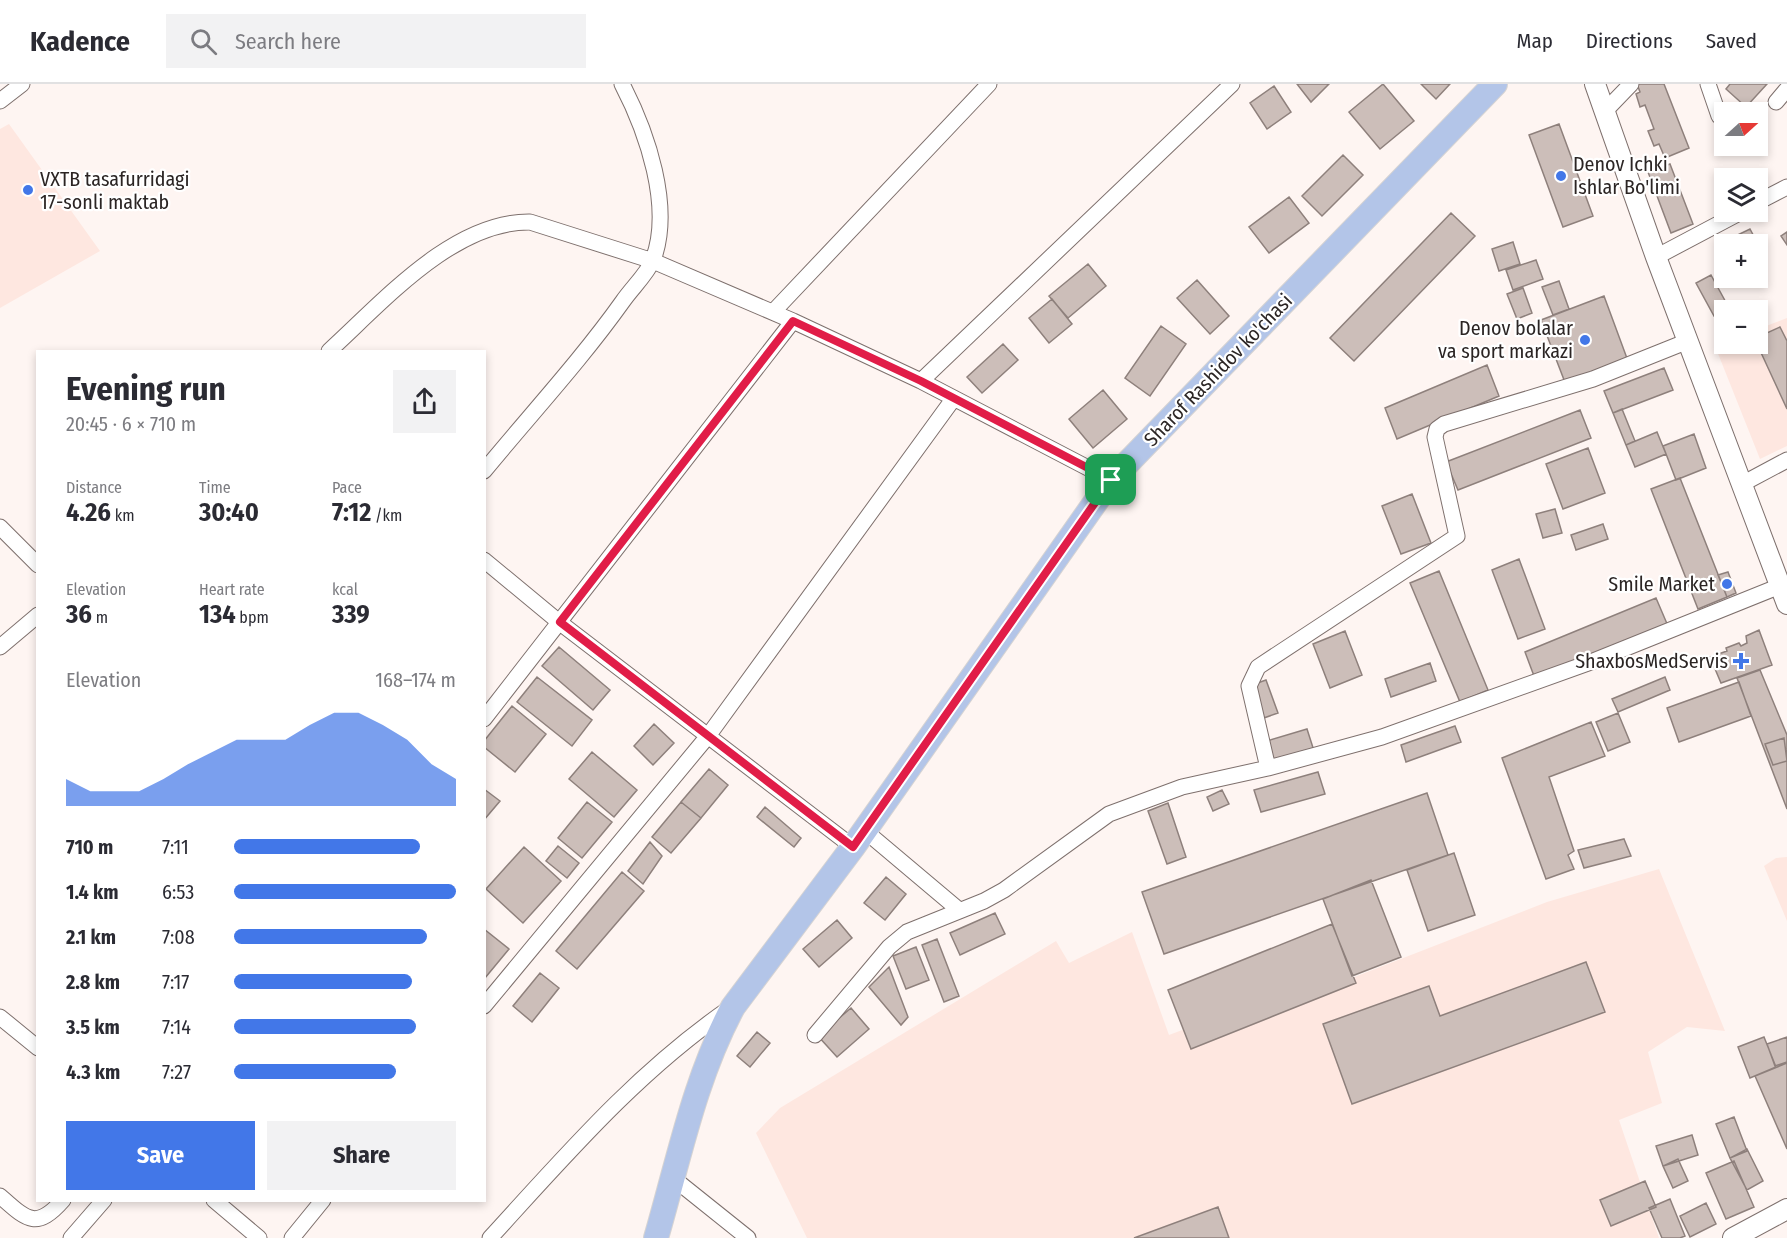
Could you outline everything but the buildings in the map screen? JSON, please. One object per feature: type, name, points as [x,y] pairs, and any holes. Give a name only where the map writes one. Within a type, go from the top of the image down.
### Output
[{"type":"main road","name":"Sharof Rashidov ko'chasi","points":[[656,1238],[698,1084],[733,1007],[858,838],[1111,480],[1496,84]]},
{"type":"street","points":[[0,101],[22,84]]},
{"type":"street","points":[[773,312],[989,84]]},
{"type":"street","points":[[921,381],[1232,84]]},
{"type":"street","points":[[815,1035],[889,947],[907,932],[1004,890],[1109,814],[1182,787],[1268,768],[1382,737],[1516,690],[1782,584],[1656,257],[1595,84]]},
{"type":"street","points":[[1605,111],[1631,84]]},
{"type":"street","points":[[1708,84],[1714,102]]},
{"type":"street","points":[[486,469],[608,321],[652,261],[659,214],[657,180],[626,85]]},
{"type":"street","points":[[1776,102],[1787,89]]},
{"type":"street","points":[[1768,197],[1787,187]]},
{"type":"street","points":[[330,350],[406,281],[466,237],[510,222],[530,222],[652,261],[773,312],[921,381],[1111,480]]},
{"type":"street","points":[[1656,257],[1722,222]]},
{"type":"street","points":[[486,716],[793,321]]},
{"type":"street","points":[[1268,768],[1249,686],[1258,668],[1457,536],[1435,437],[1437,429],[1444,424],[1593,379],[1688,341]]},
{"type":"street","points":[[486,1004],[708,736],[954,398]]},
{"type":"street","points":[[1742,484],[1787,460]]},
{"type":"street","points":[[0,527],[36,563]]},
{"type":"street","points":[[486,562],[708,736],[959,910]]},
{"type":"street","points":[[0,647],[36,617]]},
{"type":"street","points":[[490,1238],[621,1096],[695,1032],[733,1007]]},
{"type":"street","points":[[0,1017],[36,1045]]},
{"type":"street","points":[[673,1178],[748,1238]]},
{"type":"street","points":[[0,1196],[25,1217],[35,1220],[49,1215],[61,1202]]},
{"type":"street","points":[[71,1238],[102,1202]]},
{"type":"street","points":[[216,1202],[259,1238]]},
{"type":"street","points":[[292,1238],[321,1202]]},
{"type":"street","points":[[1733,1238],[1787,1209]]},
{"type":"shaded area","name":"VXTB tasafurridagi 17-sonli maktab","points":[[9,124],[100,251],[0,308],[0,129]]},
{"type":"shaded area","points":[[1787,318],[1787,446],[1760,459],[1718,354],[1768,354],[1768,325]]},
{"type":"shaded area","points":[[1787,857],[1787,921],[1764,866],[1776,858]]},
{"type":"shaded area","points":[[1659,869],[1725,1031],[1687,1027],[1648,1052],[1662,1103],[1619,1120],[1659,1238],[807,1238],[756,1133],[780,1108],[1056,941],[1069,963],[1132,932],[1169,1035],[1317,979],[1321,990],[1547,902]]},
{"type":"place","name":"Denov Ichki Ishlar Bo'limi","points":[[1561,176]]},
{"type":"place","name":"VXTB tasafurridagi 17-sonli maktab","points":[[28,190]]},
{"type":"place","name":"Denov bolalar va sport markazi","points":[[1585,340]]},
{"type":"place","name":"Smile Market","points":[[1727,584]]},
{"type":"place","name":"ShaxbosMedServis","points":[[1741,661]]},
{"type":"route","points":[[793,321],[921,381],[1111,480],[853,847],[560,622],[793,321]]}]
